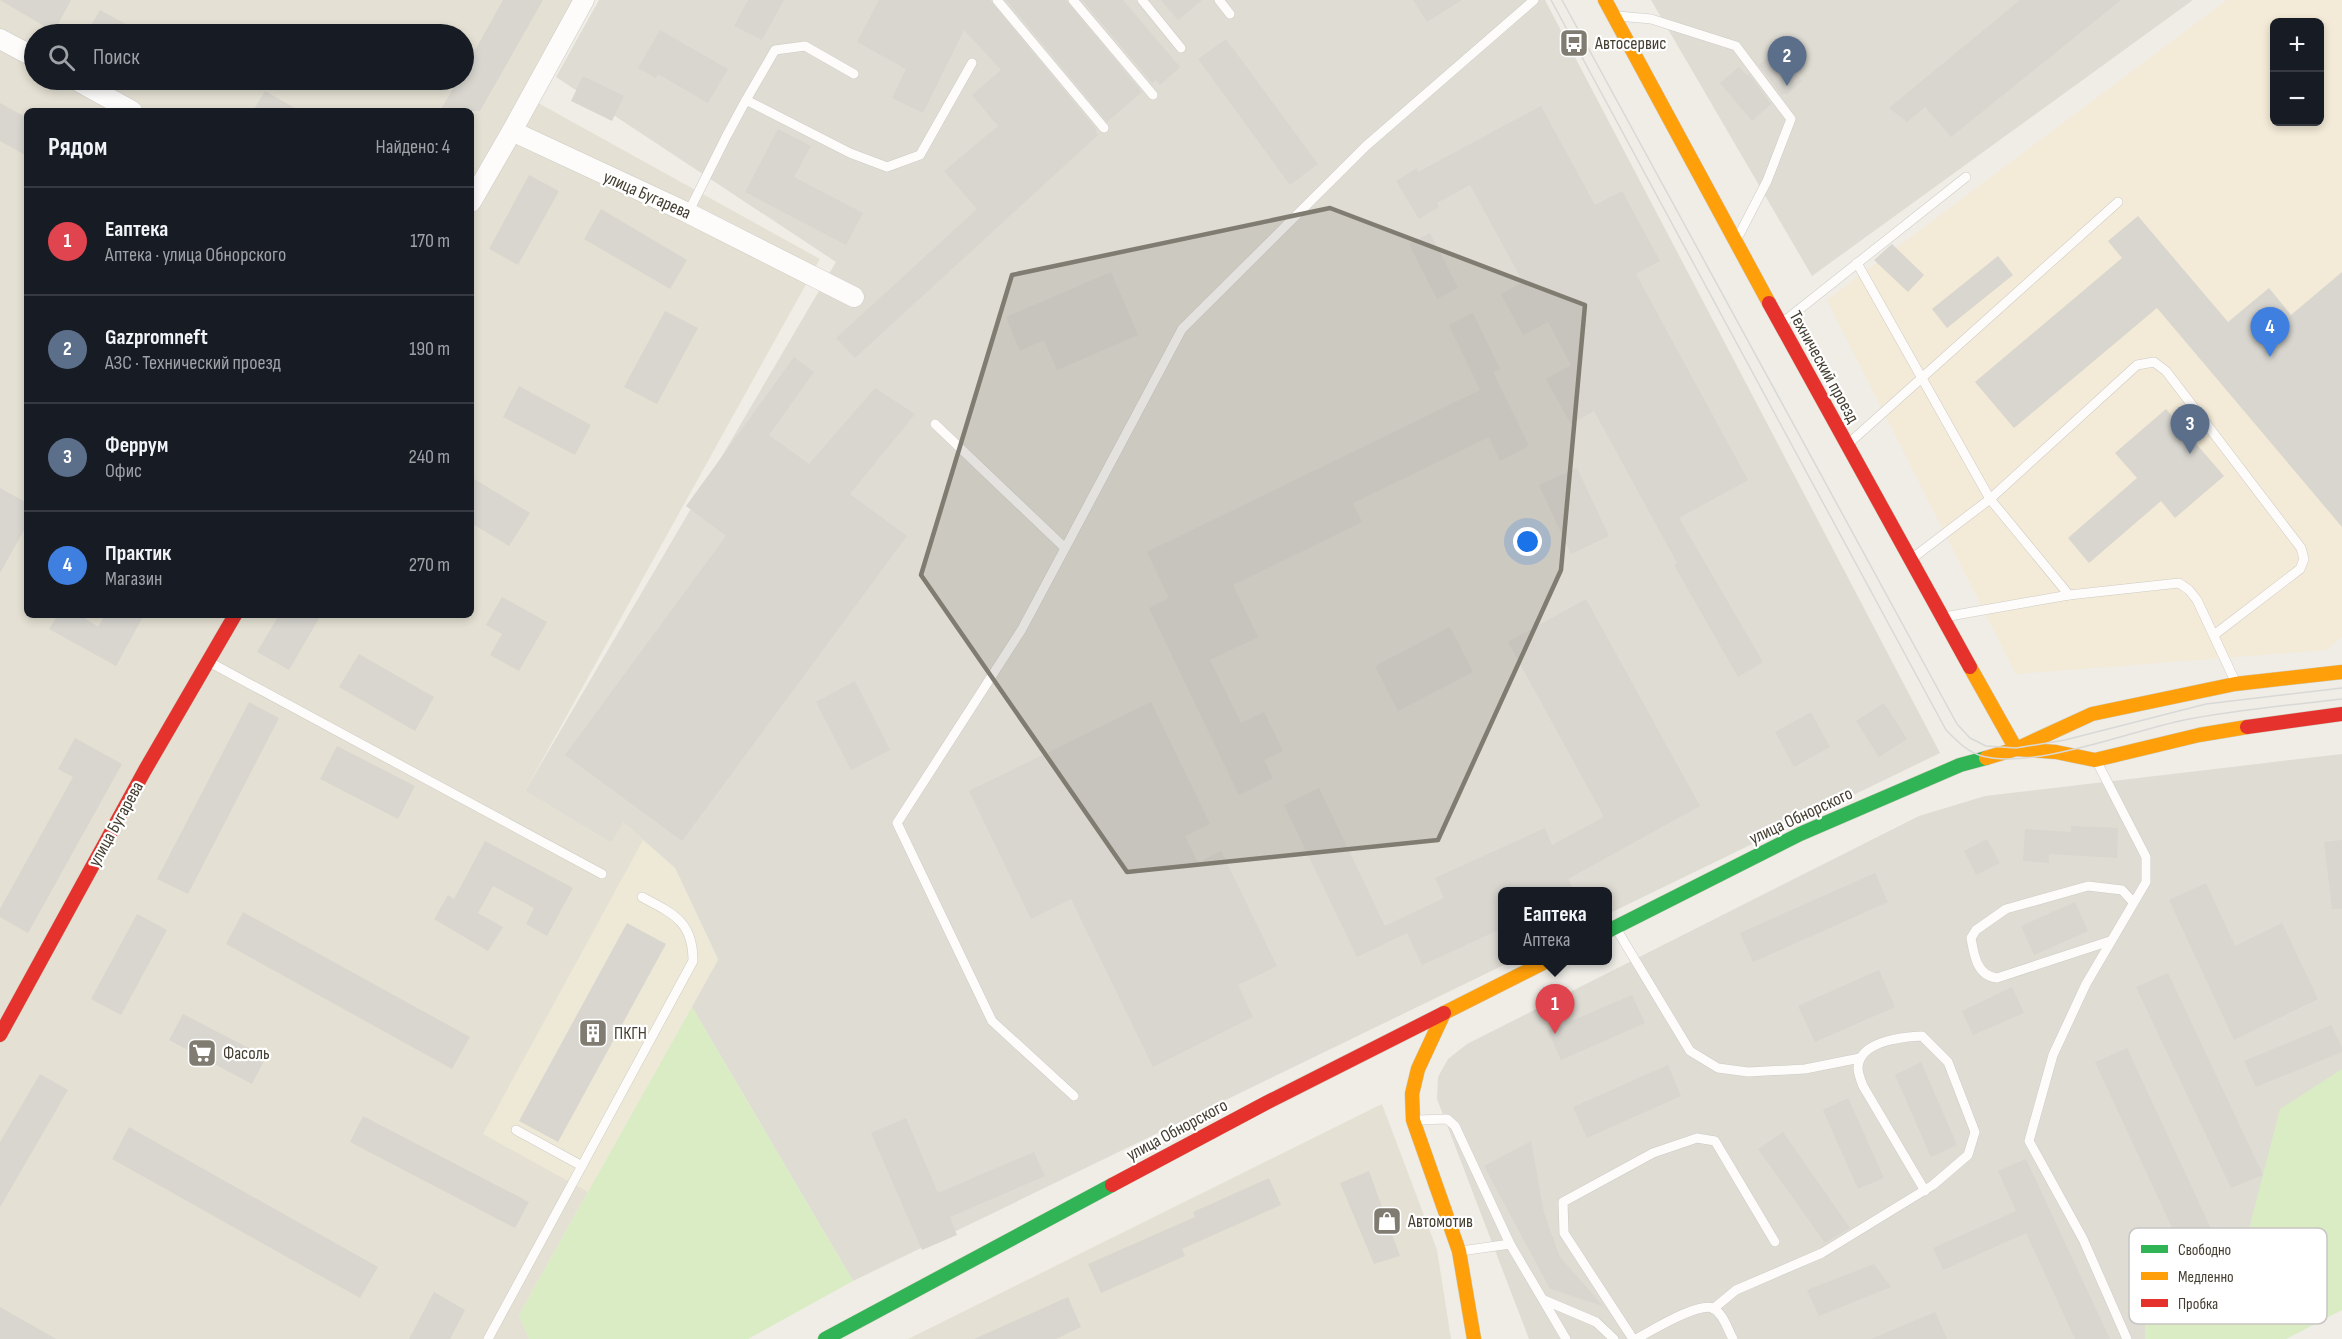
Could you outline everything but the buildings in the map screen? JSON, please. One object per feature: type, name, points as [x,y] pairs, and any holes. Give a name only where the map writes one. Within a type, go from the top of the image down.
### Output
[{"type":"main road","name":"Технический проезд","points":[[1605,0],[1780,325],[2016,749]]},
{"type":"main road","name":"улица Бугарева","points":[[0,1035],[145,770],[233,618]]},
{"type":"main road","name":"улица Обнорского","points":[[1612,928],[1800,834],[1960,765],[2016,749],[2092,714],[2234,680],[2342,672]]},
{"type":"main road","name":"улица Обнорского","points":[[2016,749],[2056,752],[2095,760],[2199,735],[2342,714]]},
{"type":"main road","name":"улица Обнорского","points":[[825,1339],[1266,1103],[1539,965]]},
{"type":"main road","points":[[1444,1013],[1418,1069],[1412,1094],[1413,1120],[1459,1251],[1474,1339]]},
{"type":"street","points":[[474,197],[584,0]]},
{"type":"street","points":[[0,39],[24,52]]},
{"type":"street","points":[[94,90],[127,108]]},
{"type":"street","name":"улица Бугарева","points":[[512,131],[688,213],[854,297]]},
{"type":"lane","points":[[997,0],[1104,128]]},
{"type":"lane","points":[[1073,0],[1153,95]]},
{"type":"lane","points":[[1142,0],[1181,48]]},
{"type":"lane","points":[[1219,0],[1230,14]]},
{"type":"lane","points":[[1074,1096],[992,1021],[897,823],[1022,629],[1182,329],[1366,146],[1534,0]]},
{"type":"lane","points":[[1614,16],[1651,19],[1736,46],[1791,119],[1767,181],[1736,242]]},
{"type":"lane","points":[[688,213],[726,136],[775,50],[805,46],[854,74]]},
{"type":"lane","points":[[746,100],[850,153],[887,167],[920,155],[972,63]]},
{"type":"lane","points":[[1780,325],[1966,177]]},
{"type":"lane","points":[[1846,445],[2118,202]]},
{"type":"lane","points":[[1857,263],[1990,499],[2069,595]]},
{"type":"lane","points":[[1910,560],[1990,499],[2137,365],[2154,362],[2166,371],[2301,548],[2304,559],[2300,569],[2214,635]]},
{"type":"lane","points":[[935,424],[1065,548]]},
{"type":"lane","points":[[1942,617],[2069,595],[2179,583],[2198,600],[2234,680]]},
{"type":"lane","points":[[208,662],[602,874]]},
{"type":"lane","points":[[2095,760],[2146,857],[2146,882],[2086,984],[2053,1055],[2029,1141],[2083,1239],[2127,1339]]},
{"type":"lane","points":[[2110,941],[1997,978],[1990,977],[1981,971],[1973,953],[1971,938],[1976,930],[2006,909],[2088,886],[2122,890],[2133,902]]},
{"type":"lane","points":[[488,1339],[693,961],[693,946],[688,930],[675,914],[642,897]]},
{"type":"lane","points":[[1612,931],[1690,1051],[1718,1068],[1748,1072],[1805,1069],[1860,1058]]},
{"type":"lane","points":[[1713,1309],[1736,1290],[1822,1253],[1924,1191],[1968,1155],[1976,1132],[1948,1062],[1922,1036],[1897,1037],[1868,1049],[1860,1058],[1858,1068],[1863,1086],[1924,1191]]},
{"type":"lane","points":[[1413,1120],[1447,1119],[1455,1126],[1510,1244],[1566,1339]]},
{"type":"lane","points":[[516,1130],[582,1166]]},
{"type":"lane","points":[[1733,1339],[1720,1314],[1704,1307],[1667,1322],[1635,1339],[1564,1233],[1563,1202],[1653,1153],[1696,1138],[1715,1141],[1775,1242]]},
{"type":"lane","points":[[1459,1251],[1510,1244]]},
{"type":"lane","points":[[1544,1300],[1596,1322],[1614,1339]]},
{"type":"highlighted area","points":[[1330,208],[1585,305],[1561,570],[1438,840],[1127,872],[921,575],[1012,275]]},
{"type":"shaded area","points":[[0,0],[576,0],[522,94],[820,259],[525,791],[611,843],[622,821],[675,868],[718,960],[519,1315],[529,1339],[0,1339]]},
{"type":"shaded area","points":[[599,0],[1545,0],[1940,753],[1612,912],[1612,887],[1498,887],[1498,965],[1504,965],[853,1281],[692,1007],[718,959],[675,868],[623,822],[611,843],[525,791],[836,262],[556,77]]},
{"type":"shaded area","points":[[1651,0],[2193,0],[1812,276]]},
{"type":"shaded area","points":[[2227,0],[2342,0],[2342,637],[2326,650],[2016,674],[1827,300]]},
{"type":"shaded area","points":[[2342,754],[2342,1282],[2327,1293],[2327,1228],[2129,1228],[2129,1324],[2287,1324],[2267,1339],[1529,1339],[1437,1099],[1438,1077],[1448,1059],[1467,1044],[1919,816],[1985,796]]},
{"type":"shaded area","points":[[643,840],[675,868],[718,960],[588,1192],[483,1134]]},
{"type":"shaded area","points":[[1382,1104],[1437,1250],[1451,1339],[908,1339]]},
{"type":"green space","points":[[692,1007],[853,1281],[748,1339],[529,1339],[519,1315]]},
{"type":"green space","points":[[2342,1069],[2342,1310],[2327,1318],[2327,1228],[2249,1228],[2280,1109]]},
{"type":"green space","points":[[2145,1324],[2315,1324],[2286,1339],[2145,1339]]},
{"type":"tram line","points":[[1551,0],[1946,730],[1958,742],[1982,756],[2003,759],[2028,758],[2054,754],[2184,720],[2342,699]]},
{"type":"tram line","points":[[1562,0],[1957,724],[1970,738],[1986,746],[2016,748],[2065,740],[2206,704],[2342,688]]},
{"type":"traffic: fast","points":[[1612,929],[1800,834],[1960,765],[1986,758]]},
{"type":"traffic: fast","points":[[825,1339],[1112,1185]]},
{"type":"traffic: slow","points":[[1605,0],[1769,303]]},
{"type":"traffic: slow","points":[[1970,667],[2016,749]]},
{"type":"traffic: slow","points":[[1986,758],[2016,749],[2092,714],[2235,684],[2342,672]]},
{"type":"traffic: slow","points":[[2016,749],[2056,752],[2095,760],[2199,735],[2247,727]]},
{"type":"traffic: slow","points":[[1474,1339],[1459,1251],[1413,1120],[1412,1094],[1418,1069],[1444,1013],[1539,965]]},
{"type":"traffic: jam","points":[[1769,303],[1970,667]]},
{"type":"traffic: jam","points":[[0,1035],[145,770],[233,618]]},
{"type":"traffic: jam","points":[[2247,727],[2342,714]]},
{"type":"traffic: jam","points":[[1112,1185],[1266,1103],[1444,1013]]},
{"type":"place","name":"Автосервис","points":[[1574,43]]},
{"type":"place","name":"Gazpromneft","points":[[1787,86]]},
{"type":"place","name":"Практик","points":[[2270,357]]},
{"type":"place","name":"Феррум","points":[[2190,454]]},
{"type":"place","name":"ПКГН","points":[[593,1033]]},
{"type":"place","name":"Еаптека","points":[[1555,1034]]},
{"type":"place","name":"Фасоль","points":[[202,1053]]},
{"type":"place","name":"Автомотив","points":[[1387,1221]]}]
